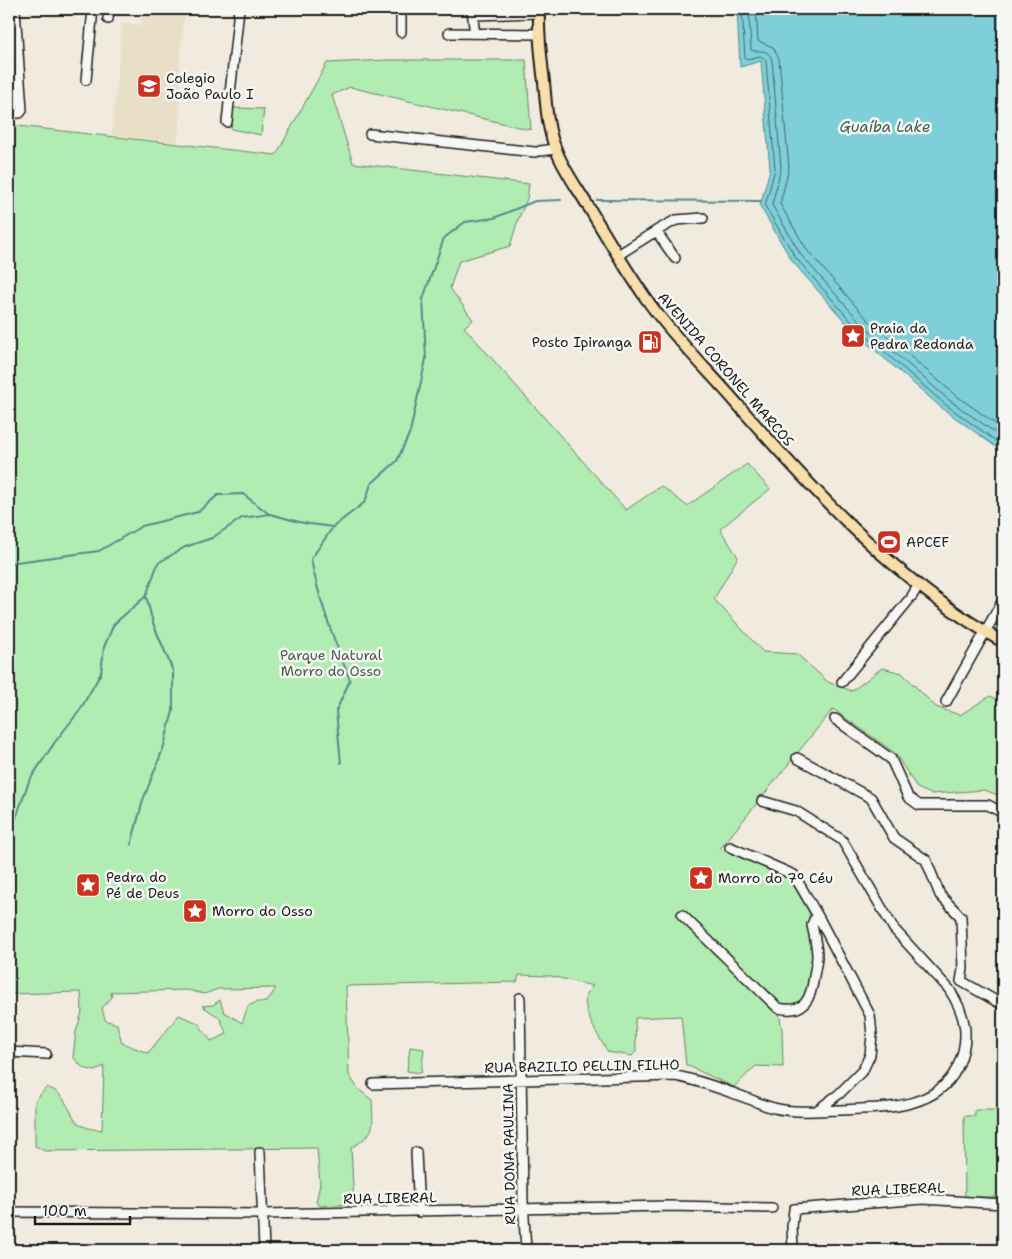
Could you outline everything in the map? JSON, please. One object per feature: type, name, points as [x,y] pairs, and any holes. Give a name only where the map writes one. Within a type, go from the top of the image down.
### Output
[{"type":"main road","name":"AVENIDA CORONEL MARCOS","points":[[539,11],[539,34],[547,110],[556,149],[627,271],[651,305],[680,341],[774,446],[858,533],[918,586],[985,632],[1003,642]]},
{"type":"street","points":[[9,113],[21,113],[15,9]]},
{"type":"street","points":[[86,80],[93,9]]},
{"type":"street","points":[[108,19],[109,9]]},
{"type":"street","points":[[227,122],[239,9]]},
{"type":"street","points":[[401,9],[402,32]]},
{"type":"street","points":[[474,27],[472,12],[522,13],[539,11]]},
{"type":"street","points":[[449,32],[539,34]]},
{"type":"street","points":[[370,134],[538,151],[556,149]]},
{"type":"street","points":[[618,254],[676,220],[702,218]]},
{"type":"street","points":[[656,231],[675,258]]},
{"type":"street","points":[[842,682],[910,599],[918,586]]},
{"type":"street","points":[[946,702],[1003,600]]},
{"type":"street","points":[[835,719],[891,760],[908,797],[918,805],[988,805],[1003,813]]},
{"type":"street","points":[[797,758],[870,797],[894,838],[926,860],[940,895],[961,918],[963,970],[961,981],[949,989]]},
{"type":"street","name":"RUA BAZILIO PELLIN FILHO","points":[[373,1084],[676,1076],[694,1079],[772,1108],[816,1111],[894,1107],[926,1098],[937,1092],[952,1078],[961,1059],[965,1043],[966,1024],[960,1007],[949,989],[894,929],[842,840],[796,811],[762,802]]},
{"type":"street","points":[[730,847],[794,875],[870,1015],[872,1035],[870,1055],[863,1070],[839,1094],[816,1111]]},
{"type":"street","points":[[682,915],[778,1008],[795,1010],[812,993],[817,957],[812,925],[814,920],[819,918]]},
{"type":"street","points":[[961,981],[1003,1005]]},
{"type":"street","name":"RUA DONA PAULINA","points":[[520,998],[523,1210],[526,1250]]},
{"type":"street","points":[[9,1052],[46,1054]]},
{"type":"street","points":[[260,1152],[264,1250]]},
{"type":"street","points":[[416,1152],[419,1212]]},
{"type":"street","name":"RUA LIBERAL","points":[[793,1250],[792,1227],[794,1209],[923,1199],[1003,1204]]},
{"type":"street","name":"RUA LIBERAL","points":[[9,1212],[263,1214],[669,1206],[772,1208]]},
{"type":"shaded area","name":"Colegio João Paulo I","points":[[141,9],[185,9],[180,56],[180,119],[177,142],[112,135],[122,24],[141,25]]},
{"type":"green space","name":"Parque Natural Morro do Osso","points":[[388,60],[526,60],[531,130],[350,87],[332,95],[353,163],[529,184],[527,199],[510,246],[459,261],[450,288],[473,320],[464,327],[626,510],[661,486],[687,506],[747,464],[770,489],[720,529],[738,557],[714,599],[763,652],[797,654],[828,682],[852,691],[882,668],[902,673],[936,707],[960,715],[990,696],[1003,702],[1003,791],[998,795],[984,790],[931,794],[917,788],[895,753],[833,709],[720,849],[790,879],[809,912],[809,939],[815,954],[810,995],[801,1005],[778,1008],[782,1029],[783,1067],[756,1066],[734,1087],[686,1065],[681,1016],[635,1018],[636,1051],[632,1056],[608,1052],[588,1015],[585,999],[587,992],[593,986],[551,976],[519,975],[517,982],[346,986],[349,1075],[358,1089],[372,1100],[373,1123],[365,1138],[351,1148],[354,1204],[320,1206],[316,1202],[320,1184],[317,1148],[45,1151],[35,1146],[35,1101],[47,1087],[60,1095],[79,1123],[91,1129],[102,1130],[104,1066],[95,1071],[83,1068],[73,1057],[76,1032],[82,1012],[81,992],[9,994],[9,125],[276,155],[327,63]],"holes":[[[276,988],[267,1002],[257,1002],[248,1006],[242,1023],[224,1012],[220,1000],[213,1005],[202,1006],[219,1017],[227,1034],[211,1041],[198,1023],[179,1015],[148,1053],[122,1043],[117,1024],[105,1020],[102,1008],[112,997],[111,992],[188,990],[204,994],[218,989]]]},
{"type":"green space","points":[[233,108],[264,109],[261,135],[231,129]]},
{"type":"green space","points":[[410,1047],[424,1049],[421,1073],[407,1071]]},
{"type":"green space","points":[[975,1110],[1003,1110],[1003,1197],[965,1197],[964,1116],[975,1116]]},
{"type":"water","name":"Guaíba Lake","points":[[737,9],[1003,9],[1003,452],[943,409],[854,332],[792,261],[760,206],[770,169],[761,61],[740,67]]},
{"type":"waterway","points":[[131,845],[143,800],[163,749],[173,711],[173,671],[153,623],[146,596],[158,563],[185,547],[212,538],[242,518],[270,514],[303,523],[333,527],[365,502],[371,484],[397,461],[410,432],[426,359],[423,299],[444,238],[465,222],[494,218],[535,201],[561,200]]},
{"type":"waterway","points":[[597,200],[761,201]]},
{"type":"waterway","points":[[9,563],[99,551],[142,526],[198,512],[218,495],[243,494],[269,514]]},
{"type":"waterway","points":[[333,527],[311,559],[323,605],[350,680],[336,711],[341,763]]},
{"type":"waterway","points":[[9,838],[29,781],[55,742],[80,710],[101,673],[104,647],[114,624],[146,596]]},
{"type":"place","name":"Colegio João Paulo I","points":[[149,86]]},
{"type":"place","name":"Praia da Pedra Redonda","points":[[853,336]]},
{"type":"place","name":"Posto Ipiranga","points":[[650,342]]},
{"type":"place","name":"APCEF","points":[[889,542]]},
{"type":"place","name":"Morro do 7º Céu","points":[[701,878]]},
{"type":"place","name":"Pedra do Pé de Deus","points":[[88,885]]},
{"type":"place","name":"Morro do Osso","points":[[195,911]]}]
